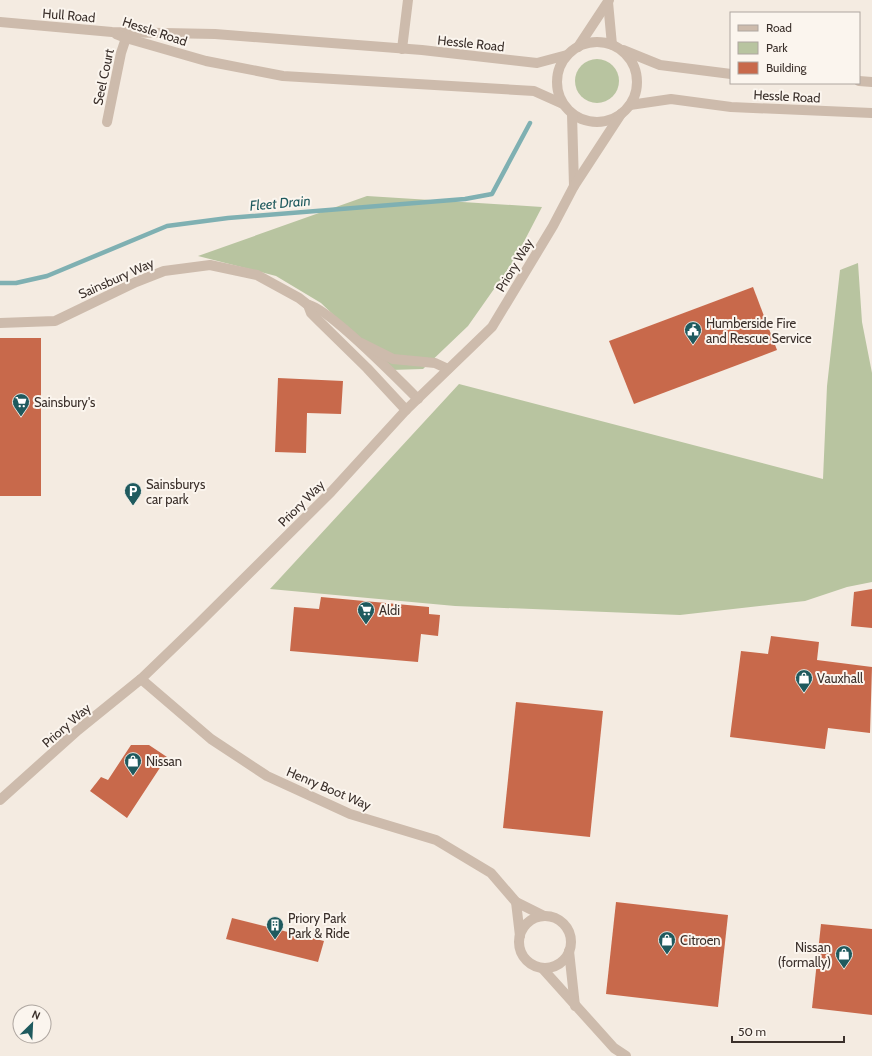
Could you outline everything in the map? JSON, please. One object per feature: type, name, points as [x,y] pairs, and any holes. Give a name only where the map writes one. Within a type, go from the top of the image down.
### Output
[{"type":"street","points":[[402,49],[408,0]]},
{"type":"street","points":[[609,1],[615,46],[627,56],[634,67],[637,80],[636,93],[630,105],[621,114],[609,120],[596,122],[584,120],[572,114],[563,104],[558,92],[557,79],[560,66],[567,55],[578,47],[595,42],[615,46],[660,65],[730,74]]},
{"type":"street","points":[[578,47],[609,1]]},
{"type":"street","name":"Hull Road","points":[[0,22],[112,32]]},
{"type":"street","name":"Hessle Road","points":[[112,32],[215,34],[402,49],[537,63],[567,55]]},
{"type":"street","name":"Hessle Road","points":[[112,32],[126,38],[206,61],[283,76],[534,91],[563,104]]},
{"type":"street","name":"Seel Court","points":[[108,122],[121,52],[126,38]]},
{"type":"street","points":[[860,81],[872,82]]},
{"type":"street","name":"Hessle Road","points":[[630,105],[671,99],[731,107],[872,113]]},
{"type":"street","name":"Priory Way","points":[[572,114],[574,186]]},
{"type":"street","name":"Priory Way","points":[[0,800],[78,730],[141,679],[330,492],[406,410],[492,326],[553,226],[574,186],[621,114]]},
{"type":"street","name":"Sainsbury Way","points":[[0,323],[55,321],[136,282],[164,271],[210,265],[258,275],[285,289],[308,305],[312,313],[319,321],[367,368],[406,410]]},
{"type":"street","name":"Sainsbury Way","points":[[308,305],[313,305],[320,309],[362,344],[418,399]]},
{"type":"street","points":[[362,344],[393,359],[435,363],[448,369]]},
{"type":"street","name":"Henry Boot Way","points":[[141,679],[211,739],[267,776],[350,814],[436,840],[491,874],[516,902]]},
{"type":"street","points":[[516,902],[544,916],[560,921],[566,927],[571,943],[565,958],[559,964],[551,968],[542,968]]},
{"type":"street","points":[[516,902],[522,954],[527,961],[542,968],[614,1048],[626,1056]]},
{"type":"street","points":[[520,937],[523,929],[529,922],[544,916]]},
{"type":"street","points":[[569,951],[575,1006]]},
{"type":"green space","points":[[593,59],[601,59],[613,65],[619,77],[619,85],[613,97],[601,103],[593,103],[581,97],[575,85],[575,77],[581,65]]},
{"type":"green space","points":[[367,196],[542,207],[515,259],[468,326],[423,369],[391,370],[321,303],[276,276],[198,256]]},
{"type":"green space","points":[[858,263],[862,322],[872,373],[872,582],[847,587],[805,601],[680,615],[455,606],[270,589],[459,384],[823,479],[827,386],[840,270]]},
{"type":"building","name":"Humberside Fire and Rescue Service","points":[[753,287],[777,350],[634,404],[609,341]]},
{"type":"building","name":"Sainsbury's","points":[[0,338],[41,338],[41,496],[0,496]]},
{"type":"building","points":[[278,378],[343,381],[341,414],[307,413],[306,453],[275,452]]},
{"type":"building","points":[[872,589],[872,628],[851,626],[854,592]]},
{"type":"building","name":"Aldi","points":[[321,597],[429,607],[429,614],[440,615],[438,636],[421,634],[418,662],[290,651],[294,607],[319,609]]},
{"type":"building","name":"Vauxhall","points":[[771,636],[819,642],[817,660],[872,667],[870,733],[828,728],[825,749],[730,737],[741,651],[768,654]]},
{"type":"building","points":[[516,702],[603,711],[590,837],[503,828]]},
{"type":"building","points":[[131,745],[149,745],[167,757],[127,818],[90,791],[101,777],[108,780]]},
{"type":"building","name":"Citroen","points":[[616,902],[728,915],[718,1007],[606,994]]},
{"type":"building","name":"Priory Park Park & Ride","points":[[232,918],[324,941],[318,962],[226,939]]},
{"type":"building","name":"Nissan (formally)","points":[[821,924],[872,929],[872,1015],[812,1008]]},
{"type":"waterway","name":"Fleet Drain","points":[[0,283],[16,283],[47,276],[167,226],[228,218],[465,199],[492,194],[530,123]]},
{"type":"place","name":"Humberside Fire and Rescue Service","points":[[693,345]]},
{"type":"place","name":"Sainsbury's","points":[[21,417]]},
{"type":"place","name":"Sainsburys car park","points":[[133,506]]},
{"type":"place","name":"Aldi","points":[[366,625]]},
{"type":"place","name":"Vauxhall","points":[[804,693]]},
{"type":"place","name":"Nissan","points":[[133,776]]},
{"type":"place","name":"Priory Park Park & Ride","points":[[275,940]]},
{"type":"place","name":"Citroen","points":[[667,955]]},
{"type":"place","name":"Nissan (formally)","points":[[844,969]]}]
